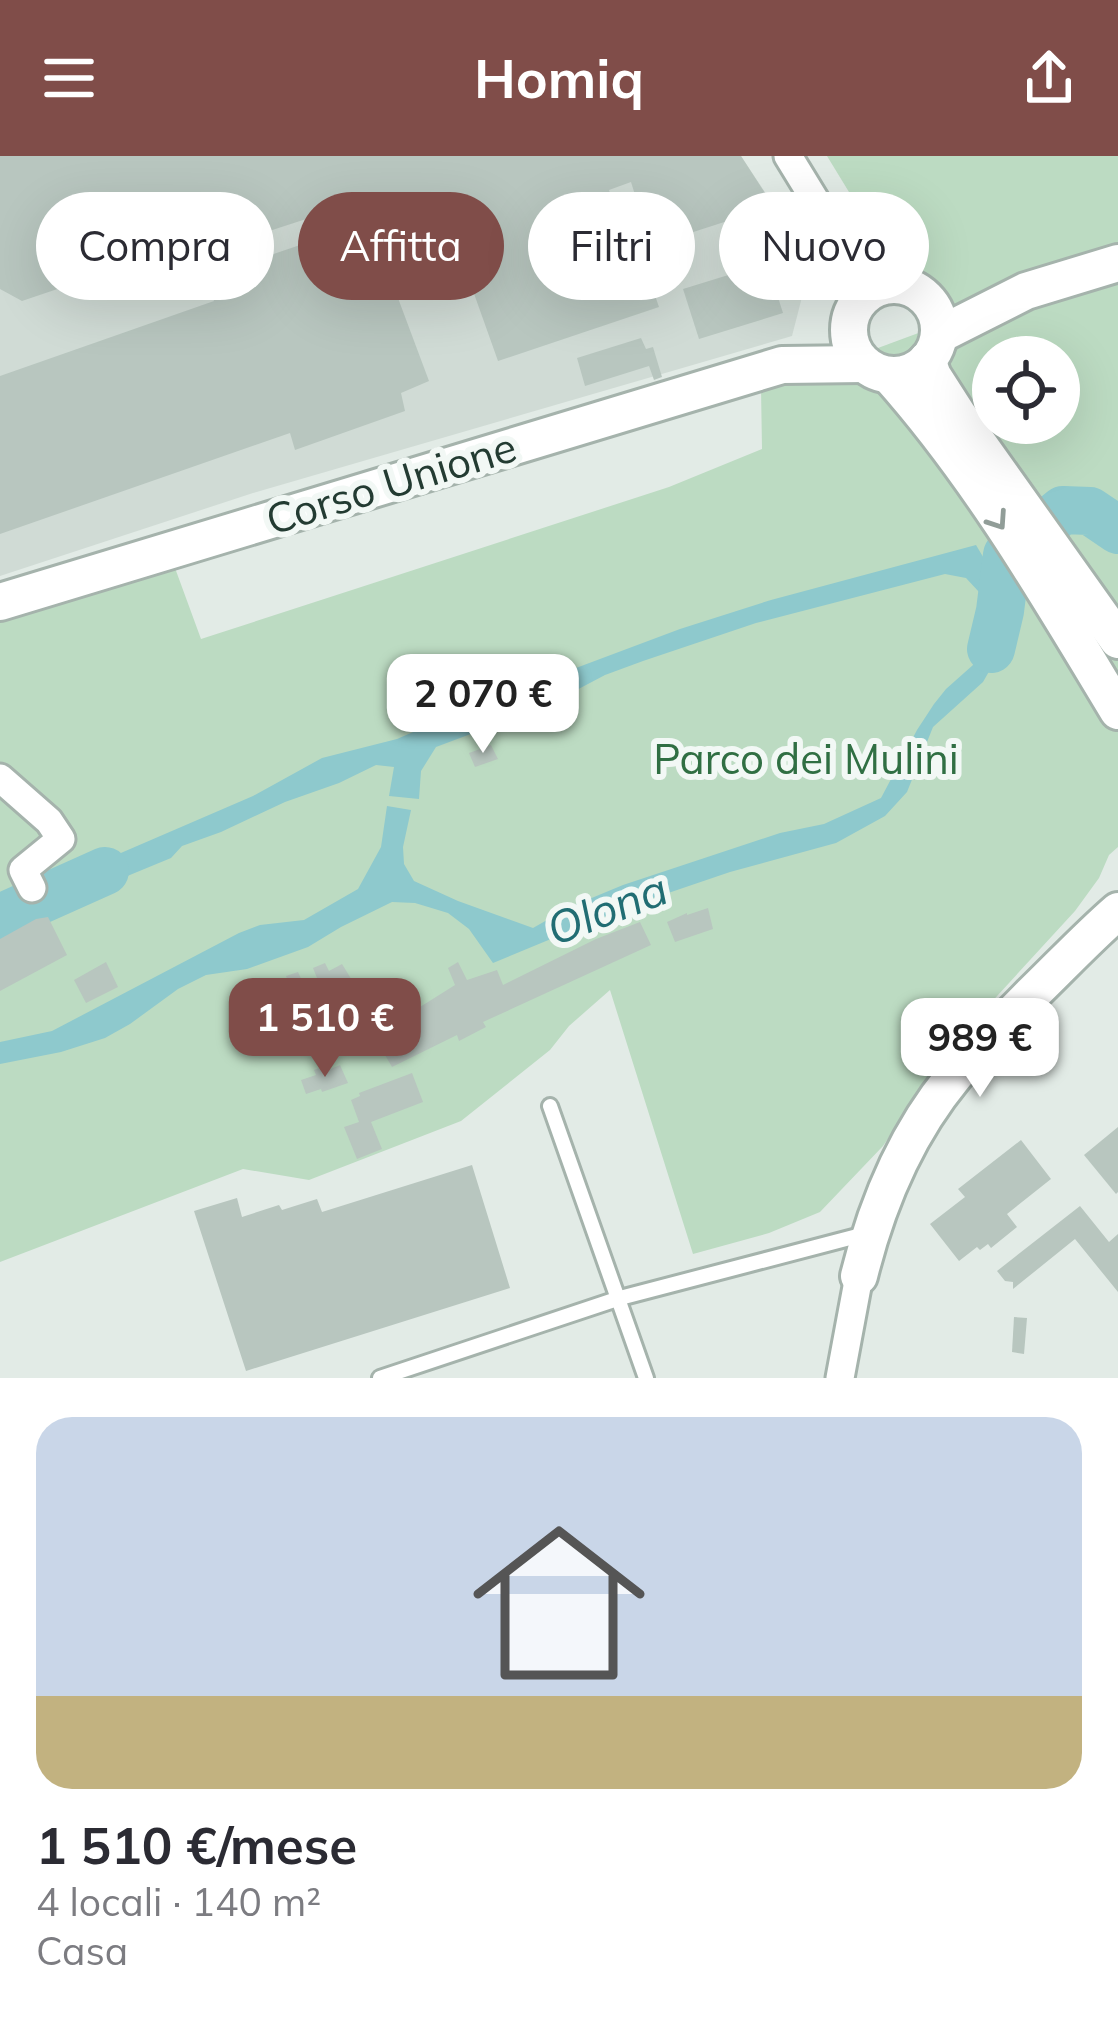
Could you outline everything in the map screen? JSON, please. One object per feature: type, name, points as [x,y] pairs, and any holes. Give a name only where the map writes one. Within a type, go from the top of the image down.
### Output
[{"type":"street","points":[[788,156],[810,192]]},
{"type":"street","points":[[855,311],[871,291],[923,321],[1118,263]]},
{"type":"street","points":[[852,300],[849,338],[854,352],[947,421]]},
{"type":"street","points":[[902,300],[923,321],[947,421],[1073,605],[1118,711]]},
{"type":"street","name":"Corso Unione","points":[[782,365],[855,311]]},
{"type":"street","points":[[877,369],[903,374],[923,321]]},
{"type":"street","name":"Corso Unione","points":[[0,602],[782,365],[877,369]]},
{"type":"street","points":[[1073,605],[1118,640]]},
{"type":"street","points":[[0,778],[50,821],[61,839],[18,880]]},
{"type":"street","points":[[840,1378],[870,1232],[915,1131],[970,1056],[1108,920],[1118,894]]},
{"type":"lane","points":[[550,1106],[646,1378]]},
{"type":"lane","points":[[380,1378],[620,1298],[870,1232]]},
{"type":"shaded area","points":[[0,156],[741,156],[765,192],[719,192],[719,300],[801,300],[792,336],[253,493],[0,576]]},
{"type":"green space","name":"Parco dei Mulini","points":[[827,156],[1118,156],[1118,847],[1075,911],[953,1044],[883,1146],[820,1212],[769,1233],[693,1254],[610,990],[550,1050],[461,1121],[309,1180],[243,1169],[0,1262],[0,621],[175,568],[201,639],[669,487],[762,449],[761,388],[932,328],[915,300],[929,300],[929,192],[849,192]]},
{"type":"water","points":[[1073,489],[1092,493],[1118,510],[1118,554],[1083,532],[1059,540],[1036,502]]},
{"type":"water","points":[[976,545],[1008,599],[1003,647],[983,682],[933,727],[907,792],[885,816],[836,843],[633,905],[493,963],[469,929],[448,913],[392,902],[308,947],[247,969],[206,975],[105,1038],[0,1064],[0,1042],[52,1031],[239,933],[260,925],[304,920],[358,889],[381,847],[387,806],[411,810],[403,847],[404,864],[414,881],[533,928],[623,885],[780,833],[824,824],[881,798],[917,730],[946,689],[973,665],[985,636],[987,622],[979,592],[966,578],[945,574],[756,623],[605,675],[436,747],[421,771],[419,799],[389,796],[394,767],[376,765],[182,846],[171,858],[51,905],[42,887],[253,796],[322,758],[397,739],[680,629]]},
{"type":"building","points":[[0,156],[741,156],[764,192],[719,192],[719,224],[695,231],[695,192],[634,192],[631,182],[610,192],[528,192],[528,300],[657,300],[659,307],[498,361],[476,300],[504,300],[504,192],[298,192],[298,222],[274,230],[274,192],[36,192],[36,296],[22,301],[0,289]]},
{"type":"building","points":[[298,246],[298,300],[399,300],[429,381],[401,393],[405,411],[295,450],[290,433],[0,534],[0,376],[214,300],[274,300],[274,254]]},
{"type":"building","points":[[719,278],[719,300],[779,300],[783,313],[699,339],[687,300],[695,300],[695,285]]},
{"type":"building","points":[[641,338],[646,349],[653,347],[662,377],[654,380],[649,366],[585,386],[577,358]]},
{"type":"building","points":[[491,745],[498,759],[475,767],[469,753]]},
{"type":"building","points":[[708,908],[713,929],[675,942],[667,922]]},
{"type":"building","points":[[48,917],[67,955],[0,991],[0,939]]},
{"type":"building","points":[[640,922],[651,945],[483,1022],[486,1027],[459,1041],[457,1035],[392,1067],[374,1036],[455,985],[448,968],[458,962],[467,980],[497,970],[503,985]]},
{"type":"building","points":[[106,962],[118,987],[86,1003],[74,980]]},
{"type":"building","points":[[325,963],[329,971],[342,964],[361,995],[348,1002],[350,1006],[296,1034],[281,1035],[267,1003],[292,991],[286,976],[298,972],[304,985],[317,978],[313,968]]},
{"type":"building","points":[[340,1065],[348,1083],[306,1094],[301,1080],[324,1066],[326,1071]]},
{"type":"building","points":[[412,1073],[423,1102],[371,1122],[382,1149],[357,1159],[344,1127],[359,1122],[351,1100]]},
{"type":"building","points":[[1118,1127],[1118,1192],[1116,1194],[1084,1155]]},
{"type":"building","points":[[1021,1140],[1051,1179],[1007,1214],[1017,1227],[991,1248],[988,1244],[980,1250],[977,1247],[959,1261],[930,1224],[965,1197],[958,1189]]},
{"type":"building","points":[[472,1165],[510,1288],[246,1371],[194,1211],[237,1198],[242,1217],[317,1199],[322,1212]]},
{"type":"building","points":[[1080,1206],[1109,1242],[1118,1234],[1118,1292],[1075,1239],[1013,1289],[1013,1282],[1005,1281],[997,1271]]},
{"type":"building","points":[[1014,1317],[1027,1318],[1024,1354],[1012,1352]]},
{"type":"waterway","name":"Olona","points":[[991,649],[1007,555],[1063,510],[1090,511],[1118,530]]},
{"type":"waterway","name":"Olona","points":[[0,918],[105,871]]}]
